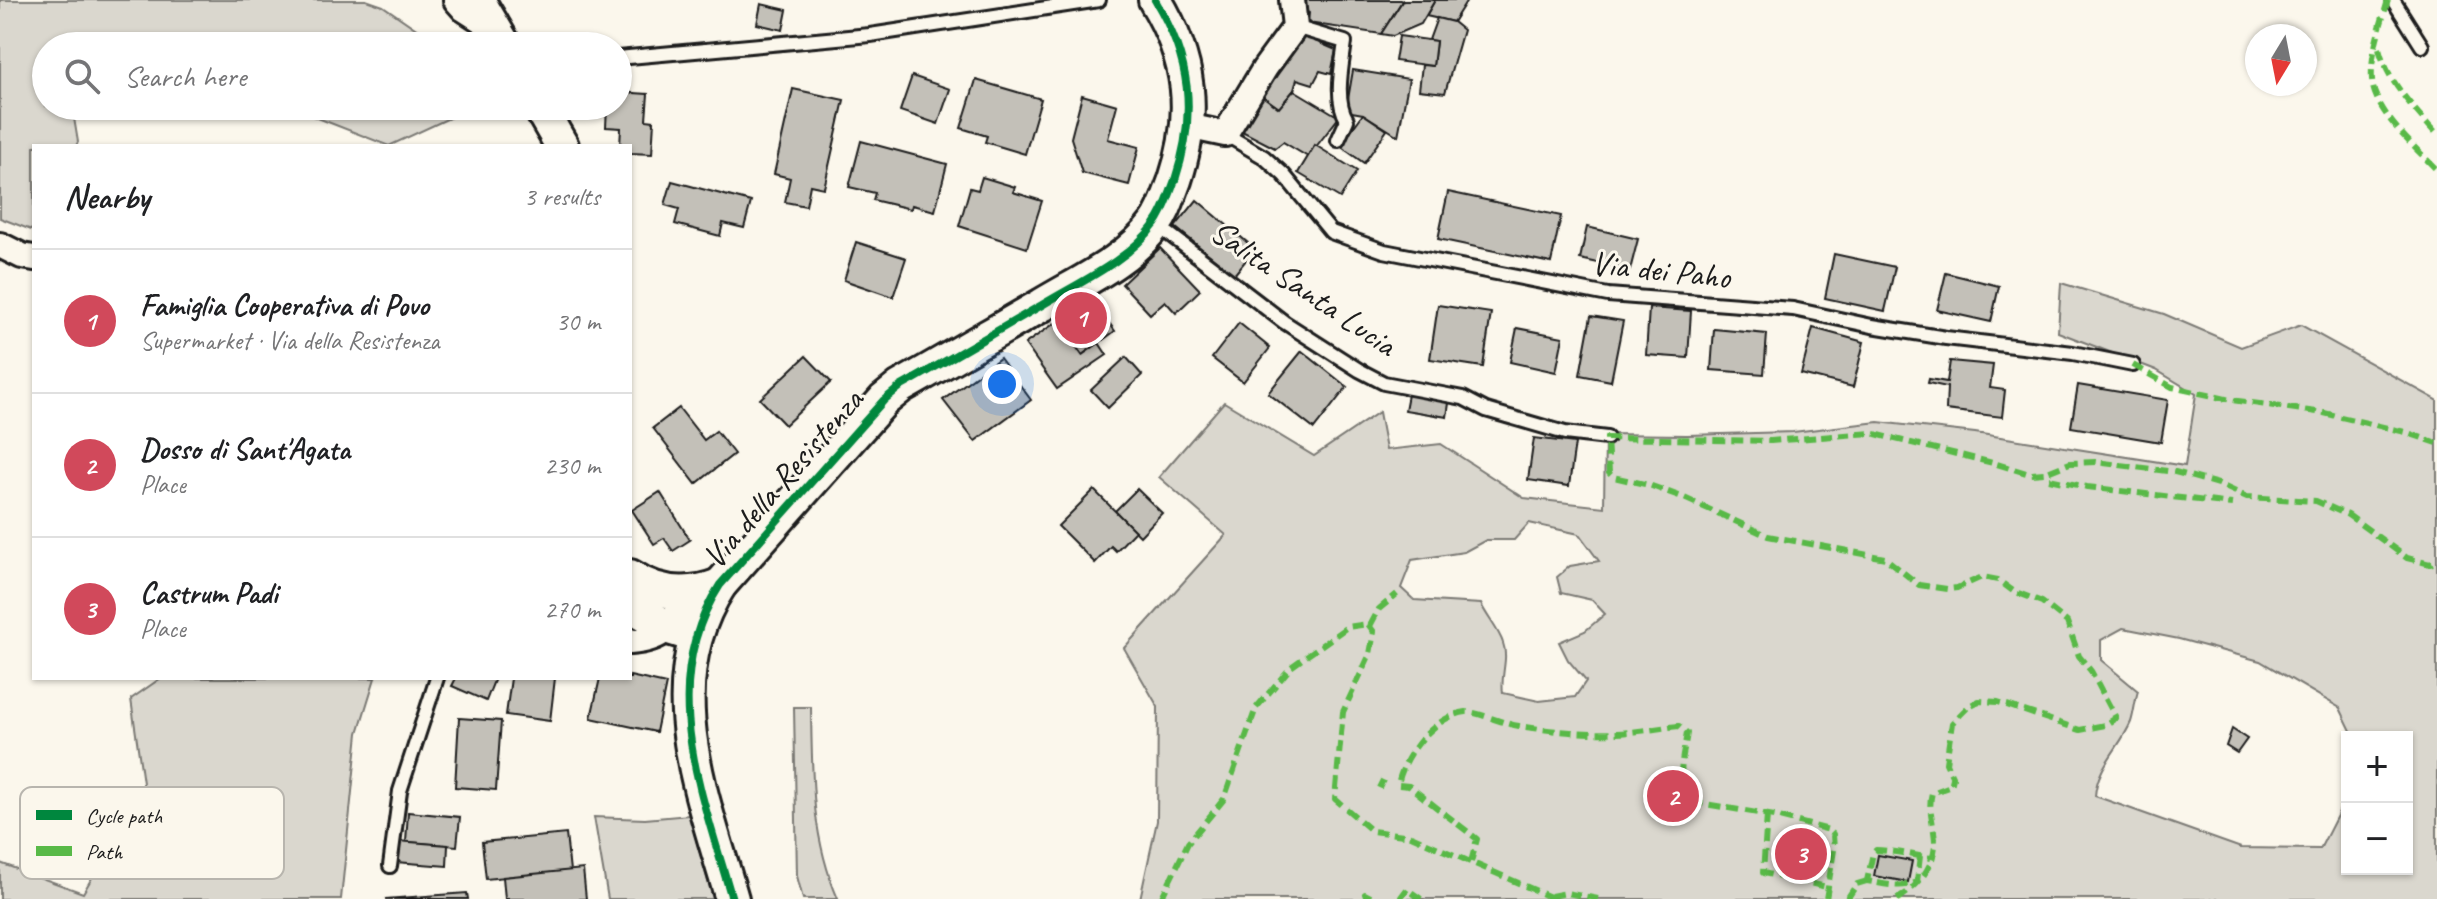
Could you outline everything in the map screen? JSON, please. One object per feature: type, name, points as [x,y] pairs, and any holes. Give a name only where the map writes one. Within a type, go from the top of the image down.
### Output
[{"type":"street","points":[[456,0],[493,32]]},
{"type":"street","points":[[478,0],[497,32]]},
{"type":"street","name":"Via della Resistenza","points":[[732,899],[690,743],[682,632],[884,400],[900,387],[1100,271],[1141,240],[1162,229],[1187,126],[1189,94],[1185,65],[1155,0]]},
{"type":"street","points":[[1187,126],[1225,134],[1265,68],[1295,27],[1292,0]]},
{"type":"street","points":[[547,120],[561,144]]},
{"type":"street","points":[[0,245],[32,258]]},
{"type":"street","points":[[632,577],[656,588],[686,594],[720,585]]},
{"type":"street","points":[[682,632],[686,594]]},
{"type":"street","points":[[632,606],[682,632]]},
{"type":"street","points":[[632,642],[682,632]]},
{"type":"lane","points":[[632,57],[870,35],[1099,0]]},
{"type":"lane","points":[[2393,0],[2422,46]]},
{"type":"lane","points":[[1295,27],[1345,42],[1341,111],[1347,120],[1338,140]]},
{"type":"lane","name":"Via dei Paho","points":[[1225,134],[1274,166],[1331,232],[1384,251],[1608,295],[1793,309],[1917,333],[2073,353],[2133,365]]},
{"type":"lane","name":"Salita Santa Lucia","points":[[1162,229],[1284,322],[1384,383],[1463,398],[1486,410],[1565,433],[1607,438]]},
{"type":"lane","points":[[390,866],[400,791],[436,680]]},
{"type":"shaded area","points":[[0,0],[366,0],[383,6],[421,32],[32,32],[32,120],[74,120],[78,142],[32,144],[32,230],[0,218]]},
{"type":"shaded area","points":[[323,120],[445,120],[393,144],[384,144]]},
{"type":"shaded area","points":[[2061,283],[2164,314],[2241,347],[2301,325],[2437,400],[2437,899],[1140,899],[1157,821],[1158,707],[1124,648],[1226,535],[1159,477],[1224,402],[1314,456],[1379,412],[1386,450],[1441,444],[1524,498],[1604,507],[1605,434],[1793,432],[1878,422],[1975,433],[2185,466],[2196,394],[2156,370],[2058,332]],"holes":[[[1529,523],[1579,534],[1599,561],[1570,566],[1557,577],[1561,593],[1592,600],[1605,614],[1585,631],[1559,642],[1568,660],[1586,681],[1575,697],[1539,701],[1503,693],[1505,649],[1481,604],[1414,600],[1401,588],[1412,560],[1464,552],[1486,540],[1514,540]],[[2123,628],[2179,639],[2260,661],[2340,708],[2351,731],[2413,731],[2413,875],[2341,875],[2341,808],[2320,849],[2241,848],[2095,796],[2104,766],[2131,722],[2138,691],[2101,660],[2101,640]]]},
{"type":"shaded area","points":[[158,680],[374,680],[358,733],[341,899],[0,899],[0,863],[20,870],[20,879],[44,879],[83,893],[91,879],[284,879],[284,787],[144,787],[131,699]]},
{"type":"shaded area","points":[[794,707],[811,707],[818,828],[838,899],[803,899],[797,876]]},
{"type":"shaded area","points":[[689,815],[713,899],[608,899],[594,817],[645,819]]},
{"type":"building","points":[[1297,0],[1402,1],[1381,34],[1308,23],[1309,13],[1295,5]]},
{"type":"building","points":[[1403,0],[1435,0],[1421,24],[1393,36],[1381,34]]},
{"type":"building","points":[[1435,0],[1467,0],[1453,22],[1426,16]]},
{"type":"building","points":[[761,4],[787,10],[783,30],[757,24]]},
{"type":"building","points":[[1437,18],[1453,22],[1463,30],[1445,93],[1419,90],[1422,65],[1433,66],[1436,41],[1429,40]]},
{"type":"building","points":[[1301,35],[1336,50],[1331,74],[1320,71],[1313,84],[1297,79],[1294,90],[1279,108],[1258,93]]},
{"type":"building","points":[[1399,36],[1436,41],[1433,66],[1395,61]]},
{"type":"building","points":[[1353,70],[1409,79],[1398,136],[1363,114],[1346,111]]},
{"type":"building","points":[[912,76],[950,89],[938,124],[900,111]]},
{"type":"building","points":[[976,80],[1041,99],[1025,154],[985,142],[987,136],[961,128]]},
{"type":"building","points":[[793,89],[844,100],[824,188],[810,185],[806,206],[785,202],[790,178],[774,174]]},
{"type":"building","points":[[1294,90],[1339,117],[1308,157],[1283,142],[1275,148],[1234,127],[1258,93],[1279,108]]},
{"type":"building","points":[[632,93],[648,94],[646,120],[654,121],[652,154],[632,153],[632,144],[620,144],[621,128],[606,127],[606,120],[632,120]]},
{"type":"building","points":[[1082,95],[1117,105],[1108,139],[1139,147],[1129,185],[1082,173],[1071,138]]},
{"type":"building","points":[[1363,114],[1387,130],[1364,163],[1340,146]]},
{"type":"building","points":[[861,141],[947,164],[935,211],[873,200],[875,193],[849,187]]},
{"type":"building","points":[[1315,145],[1357,171],[1340,198],[1298,173]]},
{"type":"building","points":[[982,177],[1015,187],[1013,192],[1042,201],[1027,248],[959,226],[970,188],[978,190]]},
{"type":"building","points":[[672,181],[751,202],[744,228],[723,223],[720,236],[675,224],[679,209],[665,205]]},
{"type":"building","points":[[1448,192],[1561,216],[1551,263],[1438,239]]},
{"type":"building","points":[[1197,200],[1255,249],[1234,275],[1175,227]]},
{"type":"building","points":[[1587,227],[1638,239],[1630,270],[1580,259]]},
{"type":"building","points":[[856,242],[906,258],[893,297],[844,280]]},
{"type":"building","points":[[1160,248],[1200,290],[1176,313],[1165,301],[1150,314],[1122,284]]},
{"type":"building","points":[[1834,254],[1895,267],[1885,311],[1825,298]]},
{"type":"building","points":[[1946,273],[1999,286],[1991,322],[1937,310]]},
{"type":"building","points":[[1091,298],[1115,331],[1082,355],[1058,321]]},
{"type":"building","points":[[1438,305],[1491,313],[1483,367],[1430,359]]},
{"type":"building","points":[[1649,308],[1691,311],[1688,358],[1646,355]]},
{"type":"building","points":[[1591,316],[1623,321],[1611,381],[1580,375]]},
{"type":"building","points":[[1058,321],[1082,355],[1099,343],[1107,355],[1057,389],[1025,344]]},
{"type":"building","points":[[1239,323],[1270,348],[1243,382],[1212,358]]},
{"type":"building","points":[[1517,328],[1563,337],[1556,372],[1510,362]]},
{"type":"building","points":[[1813,328],[1864,342],[1853,387],[1801,374]]},
{"type":"building","points":[[1714,329],[1767,334],[1764,374],[1711,370]]},
{"type":"building","points":[[1302,351],[1347,387],[1314,429],[1268,393]]},
{"type":"building","points":[[806,356],[831,382],[785,425],[760,399]]},
{"type":"building","points":[[1126,357],[1142,375],[1108,408],[1091,390]]},
{"type":"building","points":[[1000,358],[1031,400],[975,441],[943,400]]},
{"type":"building","points":[[1950,361],[1993,365],[1990,388],[2005,390],[2002,417],[1946,410],[1947,387],[1928,383],[1929,379],[1947,382]]},
{"type":"building","points":[[2078,385],[2168,400],[2161,442],[2071,427]]},
{"type":"building","points":[[1409,389],[1450,396],[1447,417],[1405,410]]},
{"type":"building","points":[[679,408],[704,440],[716,431],[734,454],[696,484],[653,428]]},
{"type":"building","points":[[1534,438],[1575,443],[1569,486],[1528,480]]},
{"type":"building","points":[[1137,489],[1162,513],[1140,536],[1115,511]]},
{"type":"building","points":[[1094,490],[1135,531],[1116,551],[1111,546],[1095,563],[1058,526]]},
{"type":"building","points":[[660,492],[690,540],[673,551],[664,538],[654,544],[632,510]]},
{"type":"building","points":[[632,676],[666,684],[656,732],[591,718],[600,680],[632,680]]},
{"type":"building","points":[[455,680],[494,680],[486,701],[452,686]]},
{"type":"building","points":[[511,680],[555,680],[550,721],[506,715]]},
{"type":"building","points":[[459,718],[501,721],[496,790],[455,787]]},
{"type":"building","points":[[2232,729],[2247,739],[2237,753],[2226,746]]},
{"type":"building","points":[[408,812],[460,817],[457,846],[406,842]]},
{"type":"building","points":[[566,834],[570,871],[486,879],[482,842]]},
{"type":"building","points":[[397,841],[448,845],[447,866],[396,862]]},
{"type":"building","points":[[1878,855],[1912,861],[1908,882],[1874,876]]},
{"type":"building","points":[[583,869],[586,899],[505,899],[503,877]]},
{"type":"building","points":[[467,893],[468,899],[385,899]]},
{"type":"marked path","points":[[2388,0],[2373,60],[2375,92],[2397,129],[2437,170]]},
{"type":"marked path","points":[[2379,48],[2395,84],[2437,135]]},
{"type":"marked path","points":[[2133,365],[2172,387],[2231,400],[2324,413],[2405,432],[2437,443]]},
{"type":"marked path","points":[[1897,899],[1917,883],[1932,860],[1935,843],[1930,805],[1932,793],[1951,786],[1953,778],[1946,763],[1952,723],[1969,706],[1979,701],[1998,702],[2080,730],[2105,725],[2116,718],[2091,671],[2079,656],[2067,622],[2042,602],[2013,591],[1998,580],[1982,577],[1947,589],[1919,585],[1885,558],[1768,536],[1682,497],[1613,477],[1609,473],[1607,438],[1771,441],[1871,433],[2030,474],[2045,473],[2070,463],[2095,462],[2175,472],[2218,484],[2247,497],[2316,501],[2348,515],[2407,558],[2430,564],[2437,561]]},
{"type":"marked path","points":[[2049,479],[2087,487],[2232,504]]},
{"type":"marked path","points":[[1370,626],[1379,609],[1397,594]]},
{"type":"marked path","points":[[1161,899],[1188,843],[1224,799],[1256,708],[1291,667],[1347,627],[1368,624],[1374,632],[1370,654],[1343,712],[1335,799],[1372,831],[1411,836],[1555,899]]},
{"type":"marked path","points":[[1471,862],[1477,839],[1409,786],[1398,785],[1413,750],[1443,721],[1466,712],[1519,726],[1568,732],[1617,733],[1679,726],[1687,733],[1682,780],[1685,789],[1699,803],[1775,816],[1829,830],[1833,834],[1834,850],[1826,899]]},
{"type":"marked path","points":[[1379,788],[1383,780]]},
{"type":"marked path","points":[[1767,815],[1763,873],[1827,887]]},
{"type":"marked path","points":[[1920,856],[1917,882],[1899,886],[1867,881],[1876,850],[1897,852],[1917,856],[1924,857],[1931,858]]},
{"type":"marked path","points":[[1847,899],[1857,884],[1867,881]]},
{"type":"marked path","points":[[1402,899],[1407,889],[1421,899]]},
{"type":"marked path","points":[[1551,896],[1567,893],[1598,899]]},
{"type":"marked path","points":[[1367,899],[1365,894],[1374,899]]},
{"type":"cycle path","points":[[732,899],[698,781],[691,741],[688,701],[690,662],[701,623],[720,585],[884,400],[900,387],[1103,270],[1131,249],[1155,224],[1175,180],[1188,109],[1183,66],[1167,22],[1155,0]]},
{"type":"place","name":"Famiglia Cooperativa di Povo","points":[[1081,318]]},
{"type":"place","name":"Dosso di Sant'Agata","points":[[1673,796]]},
{"type":"place","name":"Castrum Padi","points":[[1801,854]]}]
